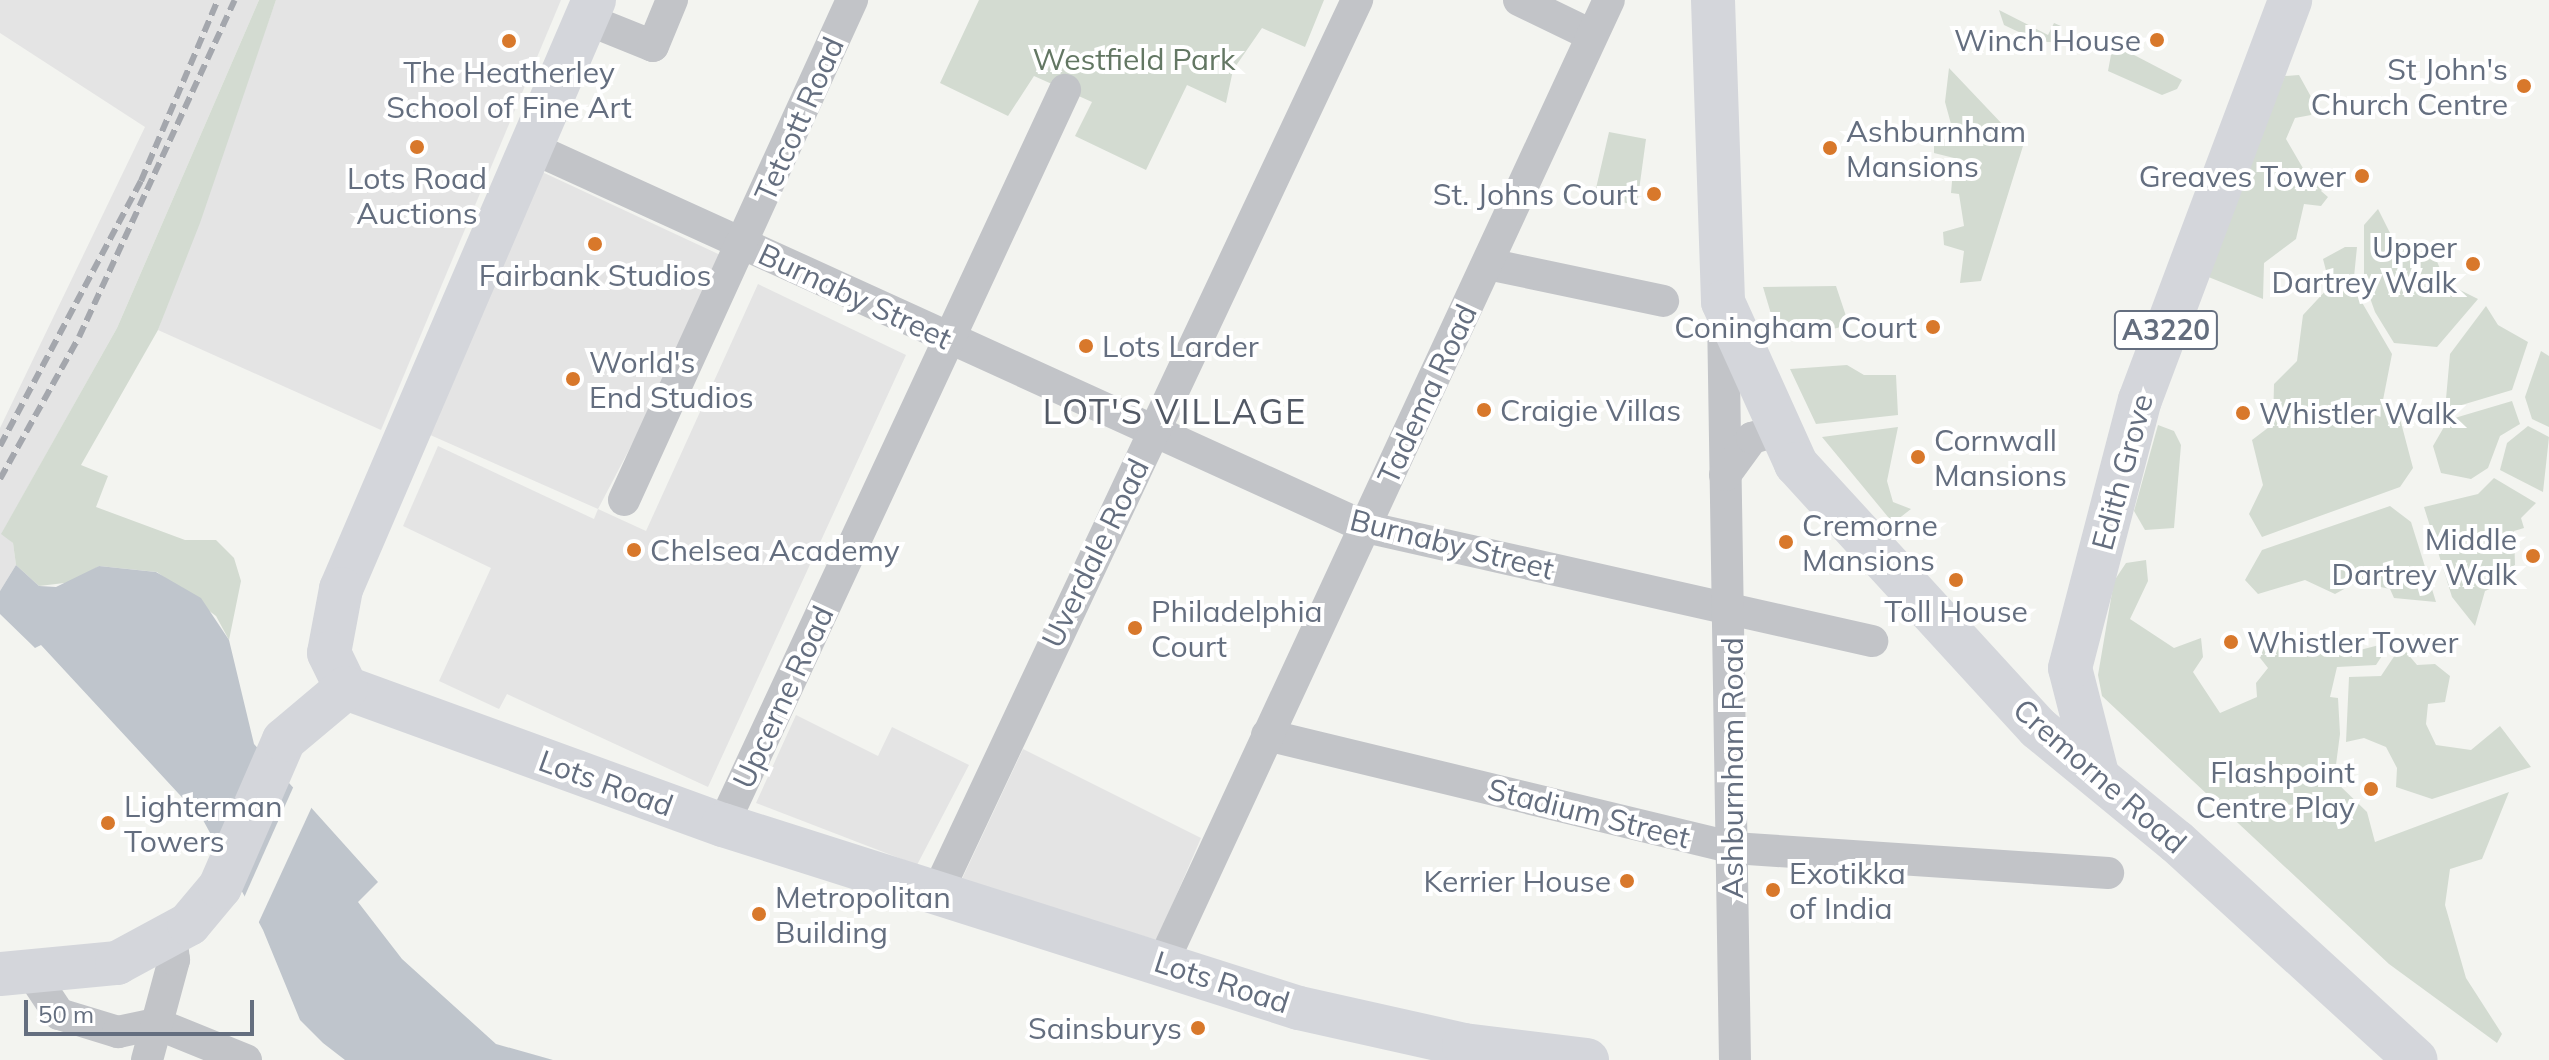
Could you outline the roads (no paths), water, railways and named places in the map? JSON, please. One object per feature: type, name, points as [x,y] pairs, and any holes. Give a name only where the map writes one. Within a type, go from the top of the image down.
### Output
[{"type":"main road","name":"Ashburnham Road","points":[[1713,0],[1723,302],[1738,345]]},
{"type":"main road","name":"Edith Grove","points":[[2096,770],[2070,668],[2140,400],[2290,0]]},
{"type":"main road","points":[[16,974],[117,963],[171,937],[223,879],[278,751],[346,688],[329,653],[341,589],[528,146],[590,10]]},
{"type":"main road","name":"Cremorne Road","points":[[1738,345],[1777,431],[1796,464],[2046,736],[2096,770],[2413,1059]]},
{"type":"main road","points":[[1993,675],[2042,685],[2070,668]]},
{"type":"main road","name":"Lots Road","points":[[346,688],[723,825],[1314,1011],[1464,1045],[1587,1060]]},
{"type":"street","points":[[590,10],[653,46],[672,0]]},
{"type":"street","name":"Tetcott Road","points":[[624,500],[744,244],[852,0]]},
{"type":"street","name":"Uverdale Road","points":[[938,891],[1357,0]]},
{"type":"street","points":[[1519,0],[1591,35]]},
{"type":"street","name":"Tadema Road","points":[[1163,962],[1609,0]]},
{"type":"street","name":"Upcerne Road","points":[[723,825],[1065,90]]},
{"type":"street","name":"Burnaby Street","points":[[528,146],[1153,434],[1365,527],[1872,641]]},
{"type":"street","points":[[1488,264],[1663,301]]},
{"type":"street","name":"Ashburnham Road","points":[[1723,302],[1725,475],[1731,611],[1735,1060]]},
{"type":"street","points":[[1725,475],[1752,438],[1777,431]]},
{"type":"street","name":"Stadium Street","points":[[1267,735],[1733,848],[2108,873]]},
{"type":"street","points":[[147,1060],[174,960],[171,937]]},
{"type":"street","points":[[16,974],[59,1014],[118,1032],[157,1024],[246,1060]]},
{"type":"railway","points":[[0,446],[141,181],[218,0]]},
{"type":"railway","points":[[0,479],[79,337],[235,0]]},
{"type":"place","name":"Winch House","points":[[2157,40]]},
{"type":"place","name":"The Heatherley School of Fine Art","points":[[509,41]]},
{"type":"place","name":"St John's Church Centre","points":[[2524,86]]},
{"type":"place","name":"Lots Road Auctions","points":[[417,147]]},
{"type":"place","name":"Ashburnham Mansions","points":[[1830,148]]},
{"type":"place","name":"Greaves Tower","points":[[2362,176]]},
{"type":"place","name":"St. Johns Court","points":[[1654,194]]},
{"type":"place","name":"Fairbank Studios","points":[[595,244]]},
{"type":"place","name":"Upper Dartrey Walk","points":[[2473,264]]},
{"type":"place","name":"Coningham Court","points":[[1933,327]]},
{"type":"place","name":"Lots Larder","points":[[1086,346]]},
{"type":"place","name":"World's End Studios","points":[[573,379]]},
{"type":"place","name":"Craigie Villas","points":[[1484,410]]},
{"type":"place","name":"Whistler Walk","points":[[2243,413]]},
{"type":"place","name":"Cornwall Mansions","points":[[1918,457]]},
{"type":"place","name":"Cremorne Mansions","points":[[1786,542]]},
{"type":"place","name":"Chelsea Academy","points":[[634,550]]},
{"type":"place","name":"Middle Dartrey Walk","points":[[2533,556]]},
{"type":"place","name":"Toll House","points":[[1956,580]]},
{"type":"place","name":"Philadelphia Court","points":[[1135,628]]},
{"type":"place","name":"Whistler Tower","points":[[2231,642]]},
{"type":"place","name":"Flashpoint Centre Play","points":[[2371,789]]},
{"type":"place","name":"Lighterman Towers","points":[[108,823]]},
{"type":"place","name":"Kerrier House","points":[[1627,881]]},
{"type":"place","name":"Exotikka of India","points":[[1773,890]]},
{"type":"place","name":"Metropolitan Building","points":[[759,914]]},
{"type":"place","name":"Sainsburys","points":[[1198,1028]]},
{"type":"district","name":"LOT'S VILLAGE","points":[[1175,412]]},
{"type":"park label","name":"Westfield Park","points":[[1134,59]]}]
